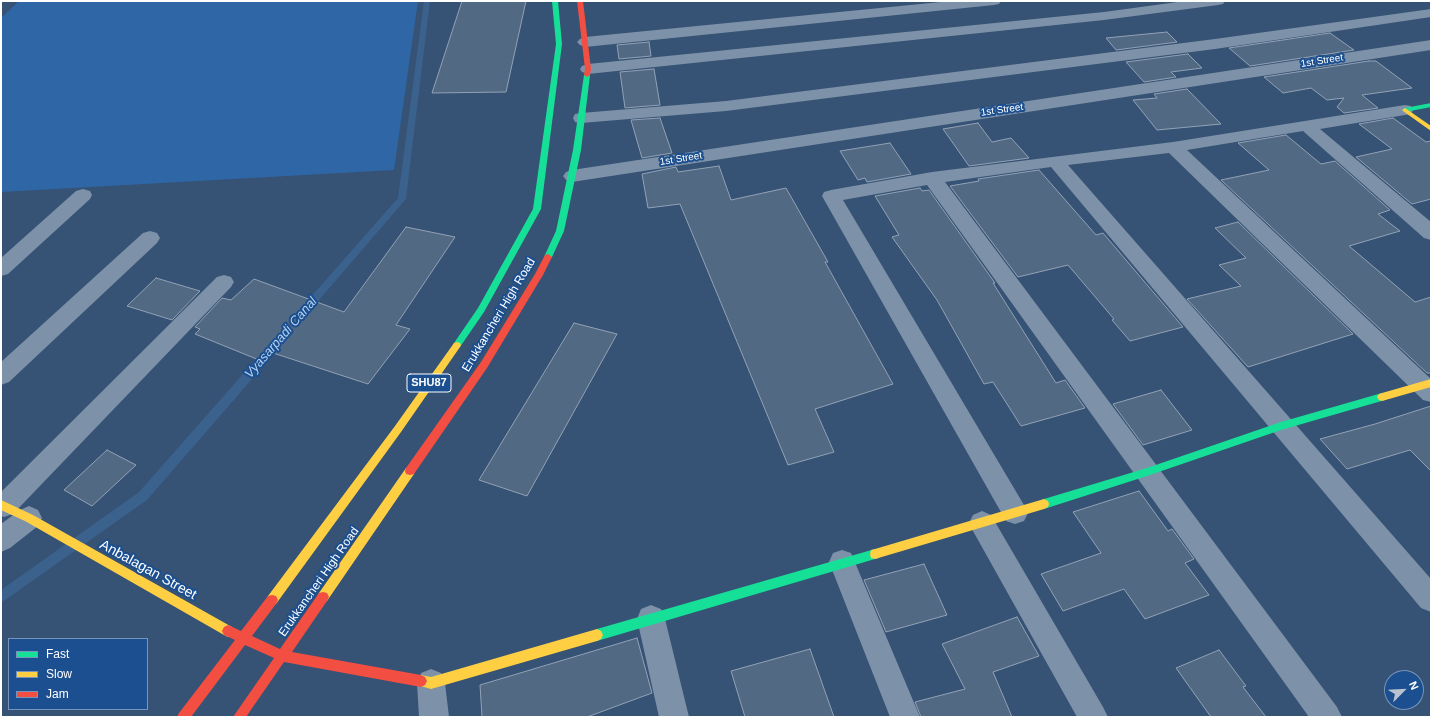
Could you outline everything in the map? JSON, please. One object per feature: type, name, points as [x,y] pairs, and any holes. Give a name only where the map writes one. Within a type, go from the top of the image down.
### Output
[{"type":"main road","name":"SHU87","points":[[183,717],[243,639],[398,429],[481,310],[537,209],[559,44],[555,1]]},
{"type":"main road","name":"Erukkancheri High Road","points":[[239,717],[283,656],[484,365],[539,275],[560,231],[572,176],[588,69],[580,1]]},
{"type":"main road","points":[[1405,110],[1431,105]]},
{"type":"main road","points":[[1405,110],[1431,129]]},
{"type":"main road","points":[[431,683],[842,562],[982,523],[1147,472],[1281,426],[1428,387]]},
{"type":"main road","name":"Anbalagan Street","points":[[2,506],[28,518],[243,639],[283,656],[431,683]]},
{"type":"street","points":[[585,42],[994,1]]},
{"type":"street","points":[[588,69],[1104,16],[1218,1]]},
{"type":"street","points":[[581,118],[734,105],[1215,44],[1431,13]]},
{"type":"street","name":"1st Street","points":[[572,176],[1431,45]]},
{"type":"street","points":[[1015,513],[831,196],[932,178],[1055,161],[1174,147],[1405,110]]},
{"type":"street","points":[[1307,126],[1431,233]]},
{"type":"street","points":[[1174,147],[1428,387]]},
{"type":"street","points":[[1055,161],[1431,600]]},
{"type":"street","points":[[932,178],[1327,717]]},
{"type":"street","points":[[1,269],[83,194]]},
{"type":"street","points":[[1,376],[150,238]]},
{"type":"street","points":[[2,506],[224,282]]},
{"type":"street","points":[[1,540],[28,518]]},
{"type":"street","points":[[982,523],[1093,717]]},
{"type":"street","points":[[842,562],[906,717]]},
{"type":"street","points":[[650,619],[674,717]]},
{"type":"street","points":[[431,683],[434,717]]},
{"type":"shaded area","points":[[19,1],[418,1],[394,170],[1,192],[1,18]]},
{"type":"building","points":[[462,1],[526,1],[506,92],[432,93]]},
{"type":"building","points":[[1167,32],[1177,42],[1116,50],[1106,38]]},
{"type":"building","points":[[1330,33],[1354,50],[1250,66],[1229,48]]},
{"type":"building","points":[[649,42],[651,56],[619,59],[617,45]]},
{"type":"building","points":[[1188,54],[1202,68],[1171,72],[1176,77],[1144,82],[1126,62]]},
{"type":"building","points":[[1376,61],[1412,88],[1362,95],[1378,108],[1344,113],[1337,107],[1344,98],[1327,100],[1311,88],[1283,93],[1264,77]]},
{"type":"building","points":[[654,69],[660,105],[625,108],[620,72]]},
{"type":"building","points":[[1187,89],[1221,124],[1157,130],[1133,100],[1157,98],[1154,94]]},
{"type":"building","points":[[660,118],[672,153],[642,158],[631,120]]},
{"type":"building","points":[[1393,118],[1426,142],[1431,141],[1431,199],[1412,204],[1356,157],[1392,149],[1359,124]]},
{"type":"building","points":[[978,123],[992,142],[1011,138],[1029,158],[969,166],[943,129]]},
{"type":"building","points":[[1286,135],[1321,164],[1335,161],[1390,210],[1378,214],[1400,231],[1349,246],[1415,302],[1431,297],[1431,373],[1427,373],[1221,180],[1269,170],[1238,143]]},
{"type":"building","points":[[890,143],[911,174],[867,182],[865,178],[858,180],[840,151]]},
{"type":"building","points":[[719,166],[731,200],[786,188],[828,262],[825,262],[893,384],[815,409],[834,452],[788,465],[680,204],[648,208],[642,174],[676,167],[678,172]]},
{"type":"building","points":[[1039,170],[1096,235],[1103,233],[1183,327],[1130,341],[1112,320],[1114,319],[1068,265],[1018,277],[950,186],[979,181],[978,179]]},
{"type":"building","points":[[920,188],[922,191],[929,190],[995,283],[993,283],[1056,383],[1065,380],[1085,408],[1021,426],[993,382],[984,384],[937,300],[892,237],[899,235],[875,196]]},
{"type":"building","points":[[1238,222],[1353,334],[1248,367],[1187,299],[1241,286],[1219,265],[1246,258],[1215,228]]},
{"type":"building","points":[[406,227],[455,237],[396,325],[410,329],[368,384],[273,353],[264,362],[195,334],[200,329],[195,327],[222,298],[231,300],[254,279],[344,312]]},
{"type":"building","points":[[156,278],[200,291],[172,320],[127,306]]},
{"type":"building","points":[[574,323],[617,334],[527,496],[479,480]]},
{"type":"building","points":[[1161,390],[1192,430],[1143,445],[1113,404]]},
{"type":"building","points":[[1431,406],[1431,471],[1410,450],[1347,469],[1320,439],[1375,424]]},
{"type":"building","points":[[107,450],[136,465],[92,506],[64,490]]},
{"type":"building","points":[[1139,491],[1168,531],[1172,529],[1194,559],[1185,563],[1209,595],[1145,619],[1124,589],[1063,611],[1041,574],[1101,553],[1073,512]]},
{"type":"building","points":[[924,564],[947,615],[886,632],[864,580]]},
{"type":"building","points":[[1017,617],[1039,656],[993,672],[1012,717],[921,717],[915,702],[965,689],[942,644]]},
{"type":"building","points":[[637,638],[652,693],[587,717],[482,717],[480,685]]},
{"type":"building","points":[[810,649],[834,717],[745,717],[731,671]]},
{"type":"building","points":[[1219,650],[1246,686],[1243,687],[1266,717],[1211,717],[1176,668]]},
{"type":"waterway","name":"Vyasarpadi Canal","points":[[304,311],[402,199],[427,1]]},
{"type":"waterway","name":"Vyasarpadi Canal","points":[[1,597],[143,496],[269,352]]},
{"type":"traffic: fast","points":[[457,345],[481,310],[537,209],[559,44],[555,1]]},
{"type":"traffic: fast","points":[[548,257],[560,231],[577,150],[587,75]]},
{"type":"traffic: fast","points":[[1405,110],[1431,105]]},
{"type":"traffic: fast","points":[[1044,504],[1147,472],[1281,426],[1382,397]]},
{"type":"traffic: fast","points":[[597,635],[875,554]]},
{"type":"traffic: slow","points":[[1405,110],[1431,129]]},
{"type":"traffic: slow","points":[[272,600],[398,429],[457,345]]},
{"type":"traffic: slow","points":[[1382,397],[1431,383]]},
{"type":"traffic: slow","points":[[323,597],[410,471]]},
{"type":"traffic: slow","points":[[875,554],[1044,504]]},
{"type":"traffic: slow","points":[[1,505],[29,518],[228,631]]},
{"type":"traffic: slow","points":[[421,681],[431,683],[597,635]]},
{"type":"traffic: jam","points":[[580,1],[588,69],[587,75]]},
{"type":"traffic: jam","points":[[410,471],[484,365],[539,275],[548,257]]},
{"type":"traffic: jam","points":[[239,717],[323,597]]},
{"type":"traffic: jam","points":[[183,717],[272,600]]},
{"type":"traffic: jam","points":[[228,631],[283,656],[421,681]]}]
